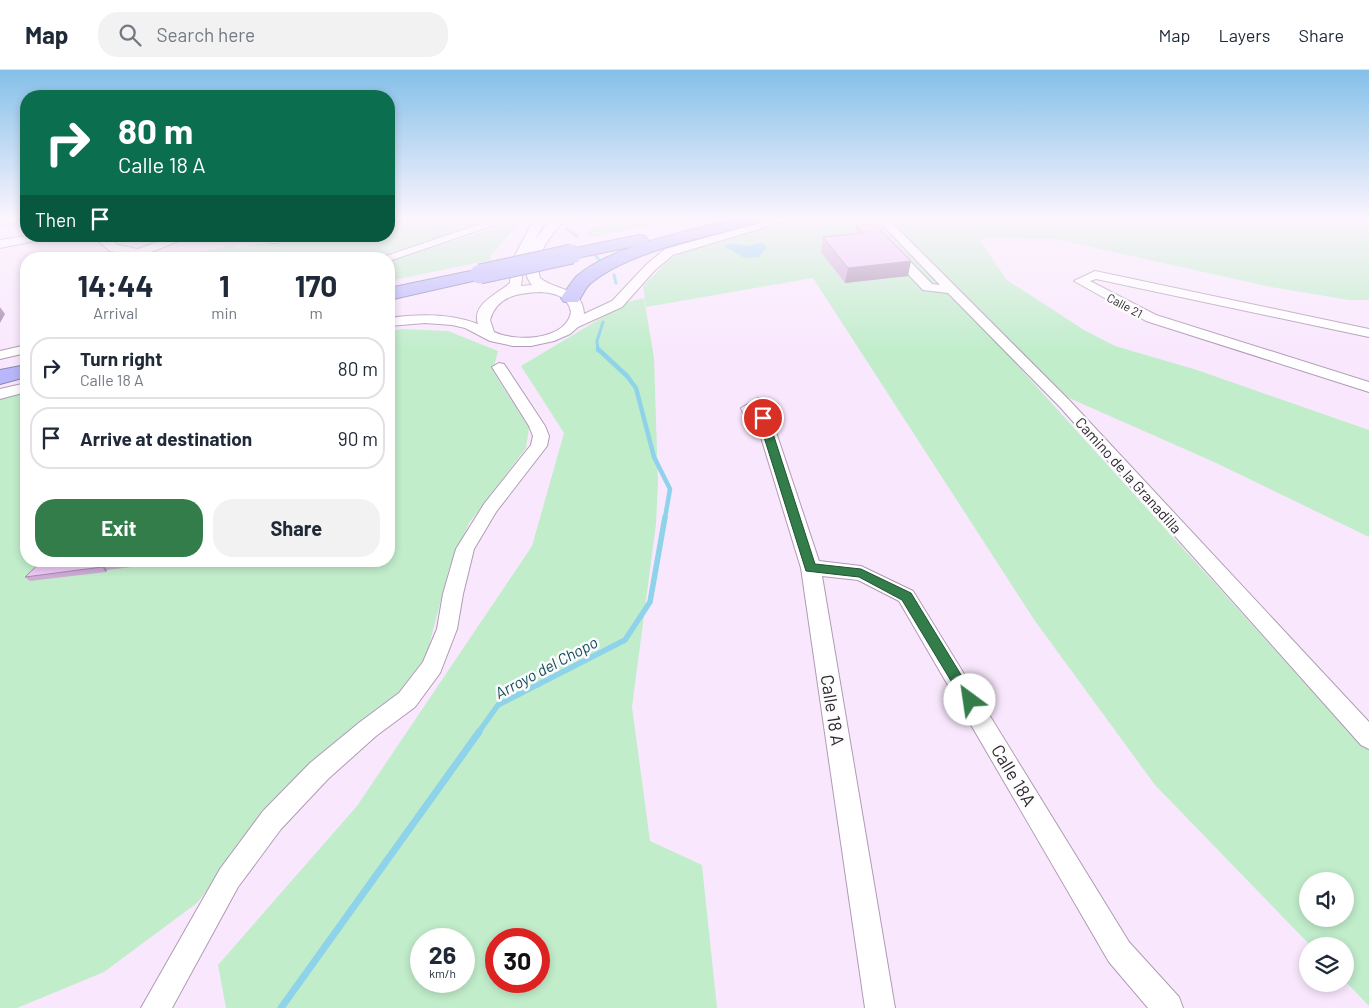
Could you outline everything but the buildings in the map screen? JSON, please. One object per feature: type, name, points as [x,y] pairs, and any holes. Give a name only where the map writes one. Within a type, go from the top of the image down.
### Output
[{"type":"highway","points":[[395,284],[514,263]]},
{"type":"highway","points":[[581,300],[585,280],[616,263]]},
{"type":"highway","points":[[395,292],[479,270]]},
{"type":"highway","points":[[0,366],[20,361]]},
{"type":"highway","points":[[0,377],[20,372]]},
{"type":"highway","points":[[0,383],[20,378]]},
{"type":"street","points":[[506,294],[516,284],[518,263]]},
{"type":"street","points":[[534,263],[532,270],[534,278],[539,284],[551,289],[581,300],[610,301],[624,297]]},
{"type":"street","points":[[395,322],[437,320],[461,323],[506,341],[535,341],[558,335],[572,324],[613,307],[656,263]]},
{"type":"street","points":[[905,263],[928,287],[952,290]]},
{"type":"street","name":"Camino de la Granadilla","points":[[922,263],[952,290],[1065,404],[1369,738]]},
{"type":"street","name":"Calle 21","points":[[1369,333],[1094,275],[1080,281],[1151,318],[1369,387]]},
{"type":"street","points":[[488,334],[483,320],[486,311],[494,300],[506,294],[530,288],[551,289]]},
{"type":"street","points":[[572,324],[581,300]]},
{"type":"street","points":[[0,355],[20,350]]},
{"type":"street","points":[[156,1008],[229,878],[272,820],[319,771],[407,700],[432,667],[447,629],[453,594],[465,549],[490,508],[538,446],[541,436],[537,426],[499,367]]},
{"type":"street","points":[[0,394],[20,389]]},
{"type":"street","name":"Calle 18 A","points":[[763,418],[811,568],[880,1008]]},
{"type":"street","name":"Calle 18A","points":[[811,568],[861,573],[906,596],[1119,952],[1168,1008]]},
{"type":"green space","points":[[395,263],[478,263],[395,280]]},
{"type":"green space","points":[[666,263],[917,263],[1009,356],[1302,680],[1312,686],[1369,748],[1369,1006],[1354,990],[1354,937],[1302,937],[1155,785],[1035,621],[813,278],[646,307],[643,286]]},
{"type":"green space","points":[[932,263],[995,263],[1007,280],[1084,330],[1115,346],[1197,370],[1369,430],[1369,537],[1214,462],[1060,394]]},
{"type":"green space","points":[[1162,263],[1369,263],[1369,300],[1349,300],[1271,287]]},
{"type":"green space","points":[[644,298],[654,358],[658,482],[656,524],[632,707],[650,841],[702,865],[717,1008],[226,1008],[218,965],[357,806],[532,546],[564,433],[521,366],[628,302]]},
{"type":"green space","points":[[395,330],[448,331],[498,351],[493,371],[529,428],[526,448],[469,523],[449,569],[426,657],[403,694],[280,796],[197,903],[104,972],[17,1008],[0,1008],[0,399],[20,394],[20,567],[395,567]]},
{"type":"waterway","name":"Arroyo del Chopo","points":[[614,275],[616,283]]},
{"type":"waterway","name":"Arroyo del Chopo","points":[[598,351],[597,341],[603,322]]},
{"type":"waterway","name":"Arroyo del Chopo","points":[[598,349],[627,376],[636,388],[654,457],[670,489],[665,518]]},
{"type":"waterway","name":"Arroyo del Chopo","points":[[478,733],[498,705],[625,640],[650,602],[665,517]]},
{"type":"waterway","name":"Arroyo del Chopo","points":[[281,1008],[479,732]]},
{"type":"route","points":[[763,418],[805,544],[811,568],[861,573],[906,596],[970,700]]}]
